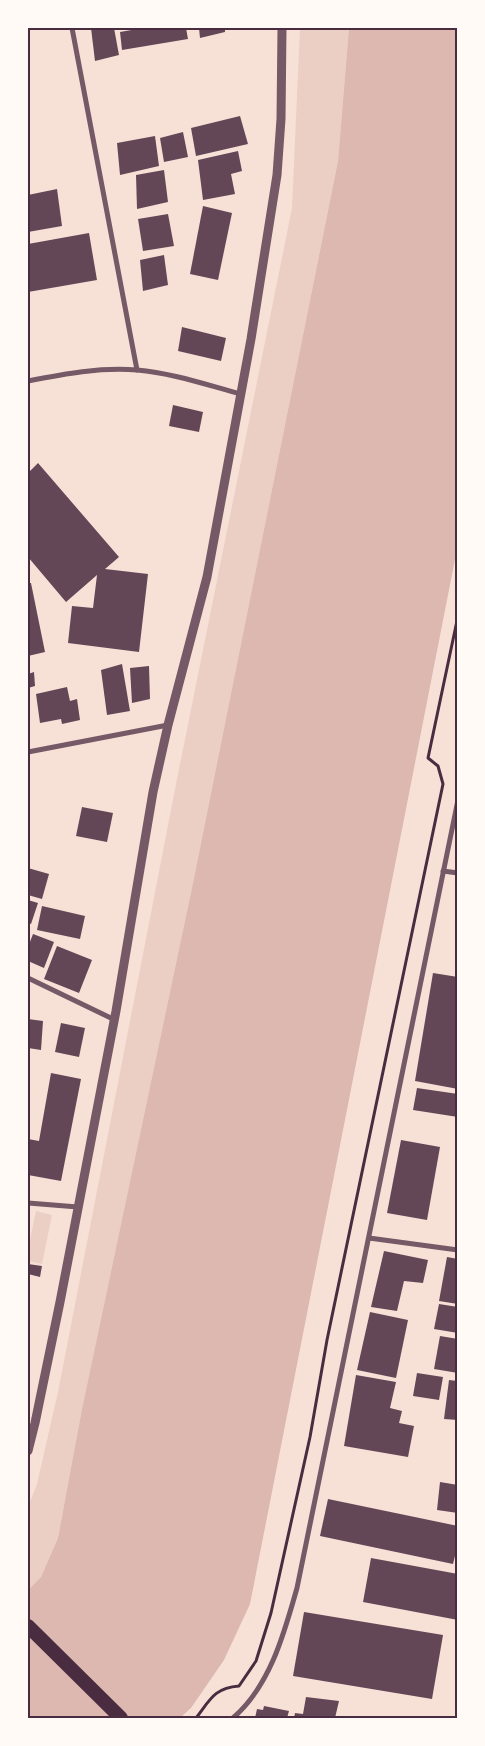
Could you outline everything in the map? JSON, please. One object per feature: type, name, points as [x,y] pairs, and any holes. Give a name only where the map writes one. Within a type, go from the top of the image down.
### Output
[{"type":"highway","points":[[28,1626],[121,1718]]},
{"type":"street","points":[[72,28],[138,370]]},
{"type":"street","points":[[28,1451],[114,1020],[142,850],[168,725],[207,577],[252,339],[277,175],[281,119],[282,28]]},
{"type":"street","points":[[28,381],[80,372],[113,369],[138,370],[161,373],[241,394]]},
{"type":"street","points":[[28,752],[168,725]]},
{"type":"street","points":[[233,1718],[243,1710],[263,1679],[278,1650],[297,1588],[458,800]]},
{"type":"street","points":[[443,871],[458,873]]},
{"type":"street","points":[[28,978],[114,1020]]},
{"type":"street","points":[[28,1203],[78,1207]]},
{"type":"street","points":[[369,1238],[458,1250]]},
{"type":"path","points":[[196,1718],[215,1694],[226,1687],[239,1686],[256,1661],[271,1614],[310,1437],[327,1340],[443,784],[438,766],[428,758],[458,616]]},
{"type":"shaded area","points":[[300,28],[349,28],[338,161],[193,883],[82,1409],[58,1538],[41,1577],[28,1590],[28,1507],[37,1484],[58,1392],[176,784],[292,208]]},
{"type":"shaded area","points":[[349,28],[457,28],[457,549],[250,1604],[224,1660],[191,1708],[180,1718],[28,1718],[28,1590],[41,1577],[58,1538],[82,1409],[193,883],[338,161]]},
{"type":"shaded area","points":[[36,1211],[52,1215],[42,1264],[28,1261],[28,1249]]},
{"type":"building","points":[[91,28],[114,28],[119,55],[95,61]]},
{"type":"building","points":[[143,28],[186,28],[188,39],[122,50],[120,32]]},
{"type":"building","points":[[199,28],[225,28],[225,32],[200,38]]},
{"type":"building","points":[[240,116],[248,144],[196,156],[191,128]]},
{"type":"building","points":[[183,132],[188,157],[164,162],[160,138]]},
{"type":"building","points":[[155,136],[159,166],[120,175],[117,143]]},
{"type":"building","points":[[238,151],[242,171],[231,174],[235,194],[203,200],[198,160]]},
{"type":"building","points":[[164,170],[168,202],[137,209],[136,175]]},
{"type":"building","points":[[57,189],[62,226],[28,232],[28,195]]},
{"type":"building","points":[[203,206],[232,213],[218,280],[190,274]]},
{"type":"building","points":[[168,214],[174,246],[143,251],[138,219]]},
{"type":"building","points":[[89,233],[97,280],[28,292],[28,244]]},
{"type":"building","points":[[164,255],[168,285],[143,291],[140,260]]},
{"type":"building","points":[[182,327],[226,338],[221,361],[178,351]]},
{"type":"building","points":[[173,405],[203,412],[199,432],[169,426]]},
{"type":"building","points":[[38,463],[119,557],[105,569],[148,574],[139,652],[68,643],[72,606],[93,608],[97,575],[66,602],[28,557],[28,473]]},
{"type":"building","points":[[28,583],[31,583],[45,652],[28,656]]},
{"type":"building","points":[[122,664],[130,711],[107,715],[101,670]]},
{"type":"building","points":[[149,666],[150,699],[132,703],[130,668]]},
{"type":"building","points":[[34,672],[35,686],[28,688],[28,674]]},
{"type":"building","points":[[67,687],[70,701],[77,699],[80,720],[62,724],[61,719],[40,723],[36,694]]},
{"type":"building","points":[[82,807],[113,813],[107,842],[76,836]]},
{"type":"building","points":[[28,868],[49,874],[42,899],[28,895]]},
{"type":"building","points":[[28,900],[38,903],[31,924],[28,923]]},
{"type":"building","points":[[42,906],[85,916],[80,939],[37,930]]},
{"type":"building","points":[[33,934],[54,942],[44,968],[28,961],[28,947]]},
{"type":"building","points":[[57,946],[92,960],[79,993],[44,979]]},
{"type":"building","points":[[433,973],[458,977],[458,1089],[415,1081]]},
{"type":"building","points":[[28,1019],[43,1021],[41,1050],[28,1048]]},
{"type":"building","points":[[61,1023],[85,1028],[79,1057],[55,1052]]},
{"type":"building","points":[[51,1073],[81,1079],[61,1181],[28,1175],[28,1139],[39,1141]]},
{"type":"building","points":[[417,1088],[458,1094],[458,1117],[413,1110]]},
{"type":"building","points":[[401,1140],[440,1147],[427,1220],[387,1213]]},
{"type":"building","points":[[384,1251],[428,1260],[423,1283],[404,1281],[397,1311],[371,1307]]},
{"type":"building","points":[[447,1257],[458,1259],[458,1304],[439,1301]]},
{"type":"building","points":[[28,1264],[42,1266],[40,1277],[28,1274]]},
{"type":"building","points":[[439,1304],[458,1307],[458,1333],[434,1329]]},
{"type":"building","points":[[370,1312],[408,1320],[396,1378],[357,1370]]},
{"type":"building","points":[[440,1336],[458,1339],[458,1373],[434,1369]]},
{"type":"building","points":[[417,1373],[443,1377],[439,1400],[413,1396]]},
{"type":"building","points":[[356,1375],[396,1382],[390,1408],[402,1411],[399,1423],[414,1426],[408,1457],[344,1446]]},
{"type":"building","points":[[449,1380],[458,1381],[458,1420],[444,1419]]},
{"type":"building","points":[[440,1482],[458,1485],[458,1513],[437,1510]]},
{"type":"building","points":[[328,1499],[458,1526],[458,1544],[453,1564],[320,1536]]},
{"type":"building","points":[[371,1558],[458,1574],[458,1620],[363,1602]]},
{"type":"building","points":[[304,1612],[443,1635],[432,1699],[293,1676]]},
{"type":"building","points":[[306,1697],[339,1701],[335,1718],[294,1718],[295,1713],[303,1714]]},
{"type":"building","points":[[264,1706],[289,1711],[287,1718],[255,1718],[257,1709],[263,1710]]}]
